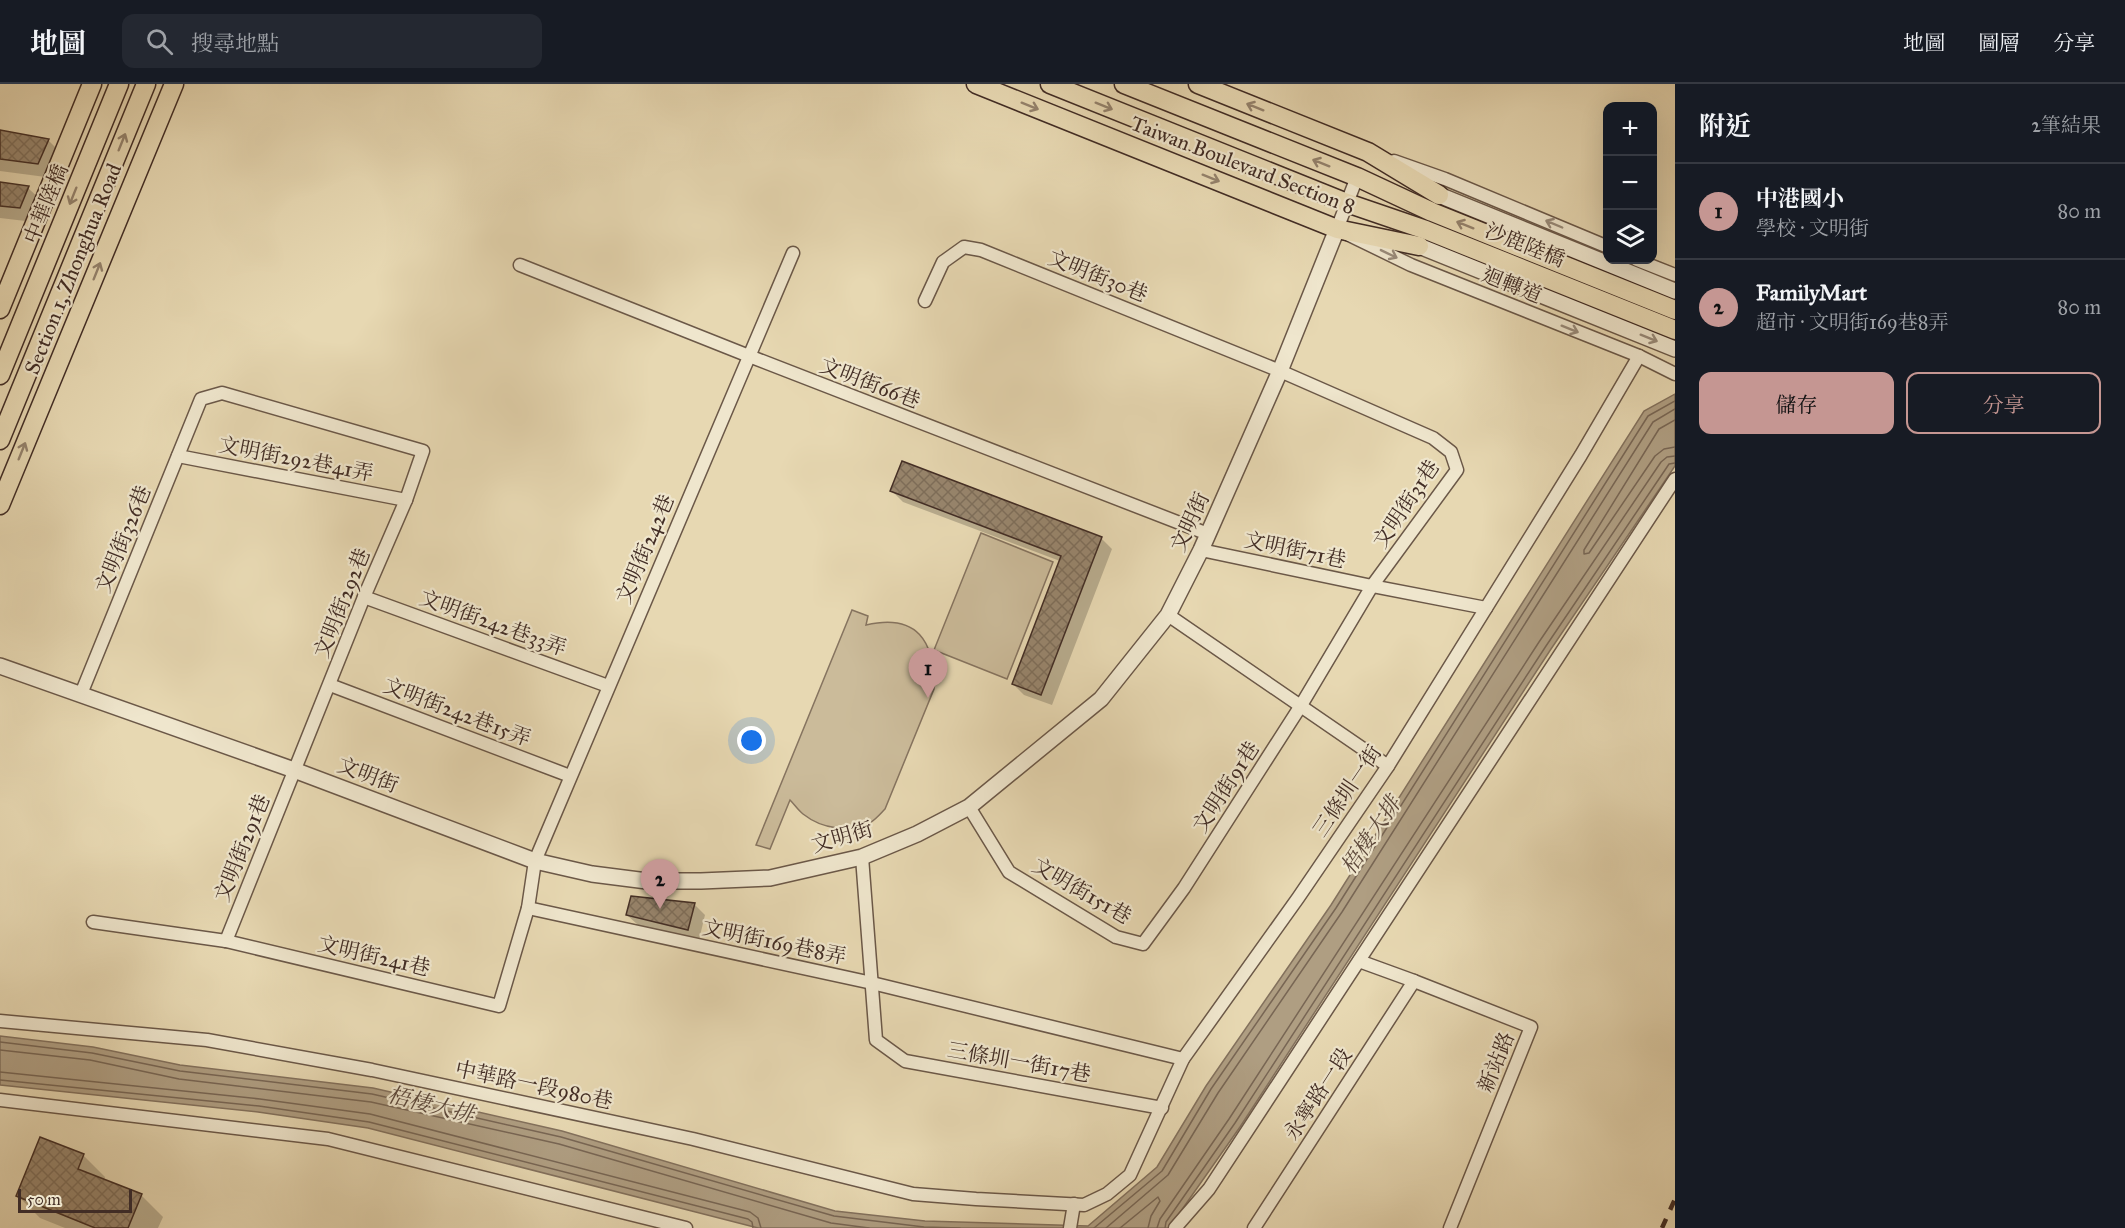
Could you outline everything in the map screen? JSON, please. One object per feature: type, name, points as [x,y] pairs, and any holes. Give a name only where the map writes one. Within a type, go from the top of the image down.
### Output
[{"type":"main road","points":[[0,309],[92,84]]},
{"type":"main road","name":"中華陸橋","points":[[0,375],[119,84]]},
{"type":"main road","points":[[0,440],[146,84]]},
{"type":"main road","name":"Section 1, Zhonghua Road","points":[[0,505],[174,84]]},
{"type":"main road","name":"Taiwan Boulevard Section 8","points":[[976,84],[1337,229],[1422,238]]},
{"type":"main road","name":"Taiwan Boulevard Section 8","points":[[1050,84],[1347,203],[1422,238]]},
{"type":"main road","name":"Taiwan Boulevard Section 8","points":[[1124,84],[1357,177],[1436,204]]},
{"type":"main road","points":[[1198,84],[1368,152],[1436,204]]},
{"type":"main road","name":"沙鹿陸橋","points":[[1436,204],[1675,310]]},
{"type":"main road","name":"沙鹿陸橋","points":[[1422,238],[1675,330]]},
{"type":"street","points":[[1368,152],[1445,179],[1603,245]]},
{"type":"street","name":"文明街","points":[[0,666],[294,770],[535,861],[592,874],[636,879],[701,881],[770,878],[862,857],[917,834],[969,807],[1101,699],[1168,615],[1201,550],[1280,371],[1357,177]]},
{"type":"street","points":[[1436,204],[1675,291]]},
{"type":"street","name":"迴轉道","points":[[1337,229],[1411,265],[1639,356],[1675,374]]},
{"type":"street","points":[[1422,238],[1675,349]]},
{"type":"street","name":"文明街30巷","points":[[925,301],[943,262],[964,247],[981,249],[1280,371]]},
{"type":"street","name":"文明街242巷","points":[[535,861],[793,253]]},
{"type":"street","points":[[1647,264],[1675,275]]},
{"type":"street","name":"文明街66巷","points":[[520,265],[1208,534]]},
{"type":"street","name":"三條圳一街","points":[[1056,1204],[1084,1204],[1107,1194],[1130,1175],[1183,1059],[1298,898],[1388,766],[1581,455],[1639,356]]},
{"type":"street","name":"文明街31巷","points":[[1280,371],[1433,438],[1451,452],[1457,470],[1372,586],[1300,707]]},
{"type":"street","name":"文明街326巷","points":[[81,694],[201,399],[222,393],[423,451]]},
{"type":"street","name":"文明街292巷","points":[[294,770],[406,500],[423,451]]},
{"type":"street","name":"文明街292巷41弄","points":[[178,456],[406,500]]},
{"type":"street","points":[[1175,1228],[1209,1189],[1675,479]]},
{"type":"street","name":"文明街71巷","points":[[1201,550],[1486,608]]},
{"type":"street","name":"文明街242巷33弄","points":[[364,597],[608,686]]},
{"type":"street","points":[[1168,615],[1388,766]]},
{"type":"street","name":"文明街242巷15弄","points":[[330,684],[570,776]]},
{"type":"street","name":"文明街91巷","points":[[1184,888],[1300,707]]},
{"type":"street","name":"文明街291巷","points":[[226,941],[294,770]]},
{"type":"street","name":"文明街151巷","points":[[969,807],[1009,872],[1116,937],[1143,944],[1184,888]]},
{"type":"street","points":[[862,857],[872,983]]},
{"type":"street","name":"文明街241巷","points":[[93,922],[226,941],[499,1006],[528,908],[535,861]]},
{"type":"street","name":"文明街169巷8弄","points":[[528,908],[872,983],[1183,1059]]},
{"type":"street","points":[[1359,961],[1414,981]]},
{"type":"street","name":"永寧路一段","points":[[1254,1228],[1414,981]]},
{"type":"street","name":"新站路","points":[[1414,981],[1531,1027],[1450,1228]]},
{"type":"street","name":"三條圳一街17巷","points":[[872,983],[876,1040],[905,1061],[1162,1108]]},
{"type":"street","name":"中華路一段980巷","points":[[0,1021],[207,1040],[372,1070],[659,1132],[913,1194],[1056,1204]]},
{"type":"street","points":[[0,1100],[328,1139],[686,1228]]},
{"type":"street","points":[[1070,1228],[1074,1204]]},
{"type":"shaded area","points":[[981,533],[1053,562],[1007,679],[934,650]]},
{"type":"shaded area","points":[[852,610],[868,616],[866,625],[884,622],[910,627],[920,635],[931,657],[934,689],[885,809],[873,821],[863,825],[854,828],[836,828],[810,819],[790,800],[770,849],[756,845]]},
{"type":"water","name":"梧棲大排","points":[[1675,394],[1675,466],[1551,649],[1240,1127],[1169,1228],[758,1228],[368,1128],[258,1112],[0,1085],[0,1036],[93,1047],[180,1065],[373,1088],[562,1131],[835,1211],[925,1221],[1088,1226],[1157,1167],[1206,1086],[1331,905],[1644,411]]},
{"type":"building","points":[[0,130],[49,139],[38,164],[0,159]]},
{"type":"building","points":[[0,182],[29,186],[20,208],[0,206]]},
{"type":"building","points":[[902,461],[1102,537],[1041,695],[1012,684],[1061,556],[890,491]]},
{"type":"building","points":[[631,896],[695,903],[688,930],[626,915]]},
{"type":"building","points":[[40,1137],[84,1154],[78,1169],[142,1194],[128,1228],[95,1228],[16,1196]]},
{"type":"railway","points":[[1662,1228],[1675,1199]]},
{"type":"place","name":"中港國小","points":[[928,698]]},
{"type":"place","name":"FamilyMart","points":[[660,909]]}]
